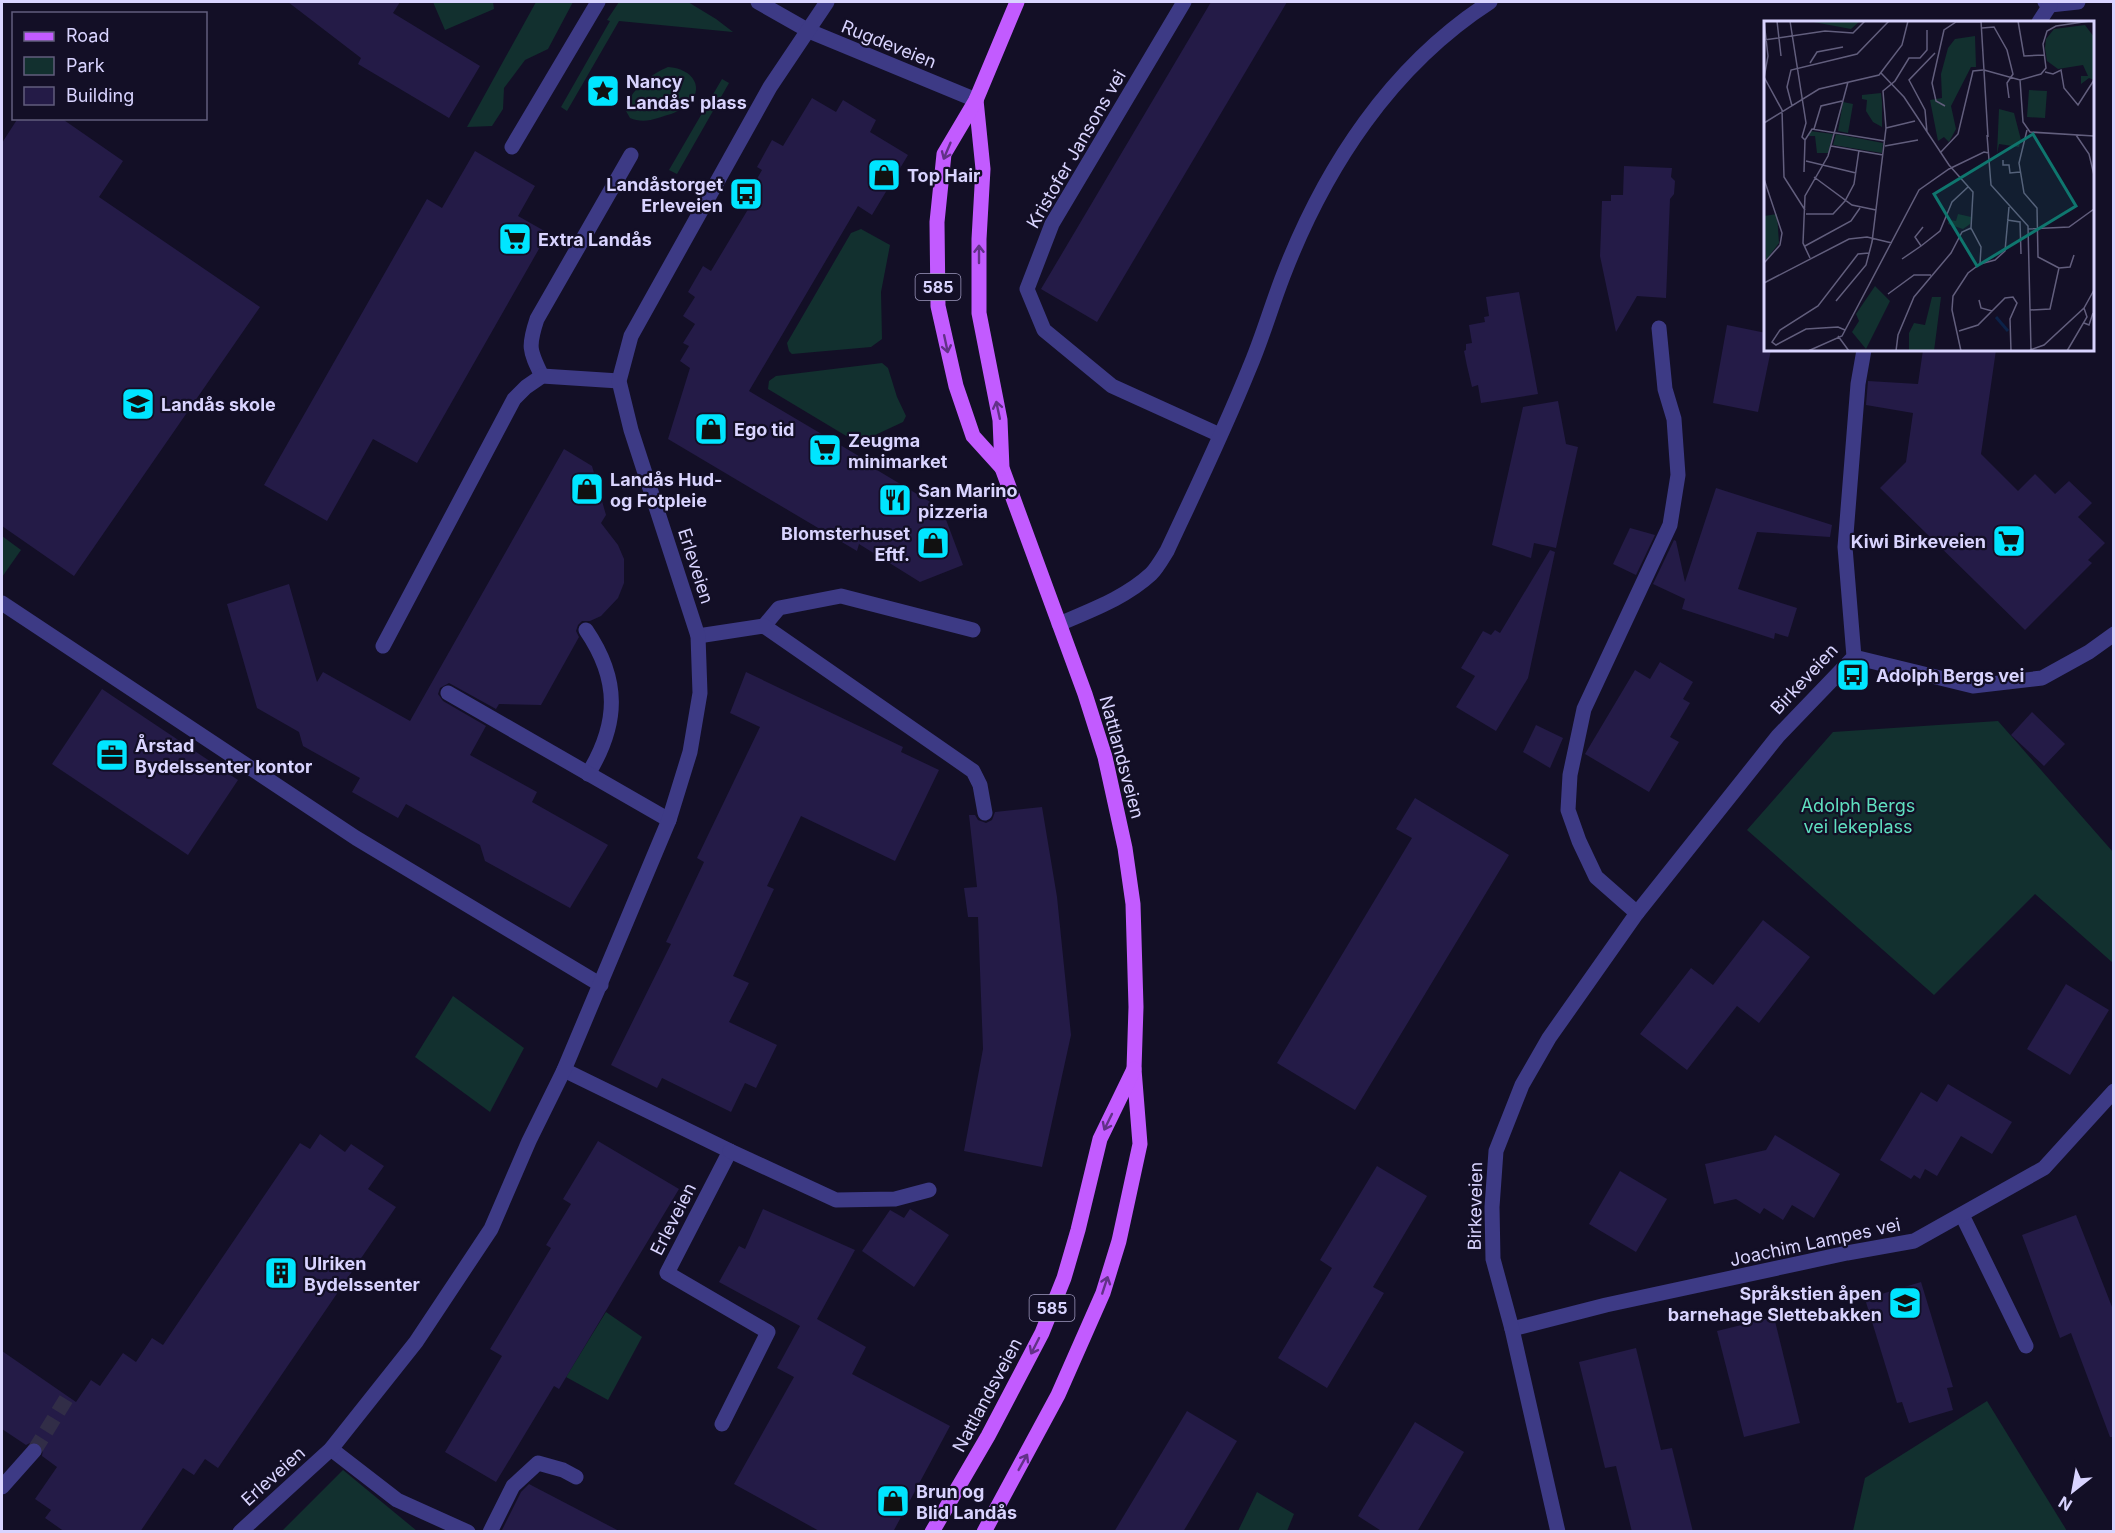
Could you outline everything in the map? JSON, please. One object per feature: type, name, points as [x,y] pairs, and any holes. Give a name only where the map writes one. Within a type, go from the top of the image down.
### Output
[{"type":"main road","name":"Nattlandsveien","points":[[1002,468],[974,436],[956,386],[938,306],[937,222],[944,154],[976,100],[1017,2]]},
{"type":"main road","name":"Nattlandsveien","points":[[976,100],[983,169],[979,239],[979,313],[1000,420],[1002,468],[1105,757],[1125,848],[1133,904],[1136,964],[1134,1069],[1140,1144],[1119,1241],[1103,1293],[1058,1395],[984,1532]]},
{"type":"main road","name":"Nattlandsveien","points":[[932,1532],[988,1436],[1042,1334],[1064,1278],[1100,1139],[1134,1069]]},
{"type":"street","points":[[512,147],[598,2]]},
{"type":"street","name":"Rugdeveien","points":[[758,2],[809,31],[976,100]]},
{"type":"street","name":"Erleveien","points":[[240,1532],[332,1449],[416,1342],[491,1229],[529,1141],[564,1071],[669,820],[692,740],[700,693],[698,636],[631,430],[620,381],[631,336],[770,87],[827,2]]},
{"type":"street","name":"Kristofer Jansons vei","points":[[1184,2],[1052,224],[1027,289],[1044,330],[1112,386],[1220,435]]},
{"type":"street","points":[[1059,624],[1110,602],[1152,573],[1167,551],[1250,369],[1283,274],[1316,201],[1347,148],[1383,96],[1424,53],[1490,2]]},
{"type":"street","points":[[2039,21],[2048,3],[2078,2]]},
{"type":"street","points":[[542,376],[531,354],[530,338],[537,319],[631,155]]},
{"type":"street","points":[[1636,914],[1596,877],[1579,841],[1568,810],[1570,775],[1584,709],[1670,525],[1678,475],[1674,419],[1665,388],[1659,328]]},
{"type":"street","name":"Birkeveien","points":[[1558,1532],[1512,1329],[1493,1259],[1492,1207],[1496,1151],[1522,1085],[1549,1038],[1636,914],[1778,736],[1854,657],[1845,547],[1858,384],[1864,351]]},
{"type":"street","points":[[383,646],[514,399],[542,376],[620,381]]},
{"type":"street","points":[[698,636],[764,626],[779,608],[841,596],[973,630]]},
{"type":"street","points":[[2,603],[356,838],[601,985]]},
{"type":"street","points":[[764,626],[973,771],[980,785],[985,813]]},
{"type":"street","points":[[586,630],[598,648],[612,688],[605,739],[601,752],[588,774]]},
{"type":"street","points":[[1854,657],[1973,686],[2042,678],[2089,652],[2114,634]]},
{"type":"street","points":[[448,693],[669,820]]},
{"type":"street","points":[[564,1071],[836,1200],[895,1199],[929,1190]]},
{"type":"street","name":"Joachim Lampes vei","points":[[1512,1329],[1606,1305],[1847,1253],[1914,1241],[2044,1168],[2114,1091]]},
{"type":"street","name":"Erleveien","points":[[722,1424],[768,1332],[667,1273],[730,1151]]},
{"type":"street","points":[[1962,1215],[2026,1346]]},
{"type":"street","name":"Erleveien","points":[[332,1449],[397,1500],[468,1532]]},
{"type":"street","points":[[2,1487],[34,1451]]},
{"type":"street","points":[[490,1532],[513,1486],[538,1463],[563,1470],[576,1477]]},
{"type":"green space","points":[[433,2],[493,2],[494,9],[445,30]]},
{"type":"green space","points":[[536,2],[573,2],[548,49],[525,60],[504,88],[503,109],[492,126],[467,127]]},
{"type":"green space","points":[[619,2],[688,2],[733,32],[619,21],[567,111],[561,107],[610,21],[607,20]]},
{"type":"green space","points":[[668,67],[677,68],[690,75],[696,87],[692,100],[679,111],[655,119],[640,121],[630,118],[626,111],[636,90],[641,84]]},
{"type":"green space","points":[[722,79],[729,83],[677,174],[669,170]]},
{"type":"green space","points":[[861,229],[890,245],[881,292],[882,339],[871,347],[792,354],[787,343],[851,233]]},
{"type":"green space","points":[[882,363],[888,368],[906,416],[903,422],[858,443],[768,389],[769,381],[776,376]]},
{"type":"green space","points":[[2,536],[21,550],[2,577]]},
{"type":"green space","name":"Adolph Bergs vei lekeplass","points":[[1998,721],[2113,852],[2113,963],[2035,894],[1934,995],[1747,830],[1833,732]]},
{"type":"green space","points":[[453,996],[524,1048],[490,1112],[415,1057]]},
{"type":"green space","points":[[606,1312],[642,1337],[608,1400],[566,1377]]},
{"type":"green space","points":[[1987,1401],[2067,1531],[1853,1531],[1865,1478]]},
{"type":"green space","points":[[343,1470],[417,1531],[282,1531]]},
{"type":"green space","points":[[1257,1492],[1294,1514],[1287,1531],[1238,1531]]},
{"type":"building","points":[[288,2],[400,2],[393,13],[480,66],[449,118],[358,64],[361,58]]},
{"type":"building","points":[[1211,2],[1287,2],[1097,322],[1041,289]]},
{"type":"building","points":[[812,98],[836,112],[843,100],[876,120],[870,132],[908,155],[872,215],[858,206],[749,391],[874,465],[872,467],[942,509],[963,565],[920,582],[859,544],[857,551],[668,439],[690,368],[680,361],[689,346],[683,343],[695,324],[683,316],[695,297],[688,292],[703,266],[711,271],[753,201],[746,198],[762,170],[757,167],[772,140],[783,146]]},
{"type":"building","points":[[17,120],[64,120],[123,161],[99,197],[260,307],[74,576],[2,526],[2,143]]},
{"type":"building","points":[[475,151],[535,186],[518,216],[548,233],[417,463],[373,439],[327,521],[264,485],[427,199],[442,208]]},
{"type":"building","points":[[1624,166],[1672,168],[1671,177],[1675,181],[1674,194],[1670,199],[1666,298],[1637,296],[1616,332],[1600,256],[1602,201],[1611,201],[1611,195],[1623,195]]},
{"type":"building","points":[[1519,292],[1538,394],[1481,403],[1478,385],[1472,387],[1464,351],[1466,344],[1472,343],[1469,325],[1485,322],[1484,317],[1489,316],[1486,297]]},
{"type":"building","points":[[1727,325],[1764,333],[1764,351],[1771,351],[1758,412],[1713,403]]},
{"type":"building","points":[[1923,351],[1996,351],[1981,454],[2018,491],[2035,474],[2055,494],[2069,481],[2092,503],[2078,517],[2105,543],[2088,560],[2092,563],[2025,630],[1880,488],[1906,462],[1913,413],[1866,405],[1868,381],[1918,384]]},
{"type":"building","points":[[1558,401],[1566,444],[1578,447],[1556,548],[1534,543],[1531,558],[1492,545],[1523,407]]},
{"type":"building","points":[[564,449],[592,466],[606,515],[601,523],[618,545],[624,559],[624,583],[618,598],[601,616],[590,621],[582,621],[578,625],[576,631],[579,637],[541,705],[499,704],[496,709],[449,683],[440,688],[438,694],[443,701],[486,726],[470,755],[537,792],[532,802],[608,845],[570,908],[485,861],[480,845],[406,804],[398,818],[352,792],[360,778],[303,746],[299,732],[257,708],[227,604],[289,584],[317,682],[323,672],[410,721]]},
{"type":"building","points":[[1716,488],[1832,525],[1830,537],[1757,532],[1738,589],[1797,608],[1788,637],[1775,633],[1774,639],[1682,609],[1685,599],[1653,584],[1674,540],[1685,582]]},
{"type":"building","points":[[1630,528],[1655,535],[1636,575],[1613,564]]},
{"type":"building","points":[[1550,550],[1555,552],[1528,678],[1496,731],[1456,707],[1475,676],[1461,668],[1483,631],[1491,635],[1495,630],[1500,633]]},
{"type":"building","points":[[1660,662],[1693,682],[1683,699],[1690,703],[1670,737],[1679,742],[1649,792],[1585,754],[1635,670],[1650,679]]},
{"type":"building","points":[[746,672],[903,747],[901,752],[939,770],[895,861],[801,816],[767,886],[774,889],[733,976],[749,983],[729,1022],[777,1045],[756,1088],[745,1083],[731,1112],[662,1078],[657,1088],[611,1065],[671,944],[666,942],[704,862],[697,858],[760,727],[730,713]]},
{"type":"building","points":[[102,689],[238,780],[188,855],[52,764]]},
{"type":"building","points":[[2032,712],[2065,744],[2044,766],[2011,735]]},
{"type":"building","points":[[1536,725],[1563,738],[1550,768],[1523,752]]},
{"type":"building","points":[[1415,798],[1509,855],[1355,1110],[1277,1063],[1412,838],[1396,829]]},
{"type":"building","points":[[1042,807],[1057,897],[1071,1035],[1042,1167],[964,1151],[983,1049],[978,917],[968,917],[964,888],[977,887],[969,815],[975,815],[978,820],[986,823],[992,820],[995,812]]},
{"type":"building","points":[[1763,920],[1810,957],[1759,1023],[1737,1006],[1687,1070],[1640,1034],[1691,968],[1713,985]]},
{"type":"building","points":[[2066,984],[2109,1010],[2070,1075],[2027,1049]]},
{"type":"building","points":[[1948,1084],[2012,1122],[1992,1154],[1961,1136],[1937,1176],[1925,1169],[1920,1179],[1914,1175],[1911,1179],[1880,1160],[1921,1092],[1937,1102]]},
{"type":"building","name":"Ulriken Bydelssenter","points":[[320,1134],[345,1152],[351,1144],[384,1166],[368,1189],[396,1207],[218,1468],[205,1459],[194,1475],[183,1468],[140,1532],[65,1532],[45,1518],[51,1510],[35,1499],[57,1467],[42,1456],[43,1449],[40,1443],[32,1442],[26,1445],[2,1429],[2,1351],[76,1402],[91,1380],[100,1386],[123,1353],[136,1362],[152,1338],[163,1345],[300,1143],[310,1149]]},
{"type":"building","points":[[1775,1135],[1840,1174],[1814,1218],[1792,1205],[1783,1220],[1764,1208],[1760,1214],[1736,1199],[1714,1204],[1705,1164],[1766,1150]]},
{"type":"building","points":[[598,1141],[679,1189],[559,1389],[554,1386],[496,1482],[445,1452],[502,1356],[490,1349],[551,1248],[546,1245],[571,1204],[563,1199]]},
{"type":"building","points":[[1377,1166],[1427,1196],[1373,1287],[1384,1293],[1327,1388],[1278,1358],[1332,1268],[1320,1260]]},
{"type":"building","points":[[1620,1171],[1667,1199],[1636,1252],[1589,1224]]},
{"type":"building","points":[[763,1209],[855,1250],[817,1319],[866,1347],[852,1374],[950,1426],[893,1532],[821,1532],[734,1484],[794,1377],[777,1368],[800,1326],[719,1282],[739,1246],[745,1249]]},
{"type":"building","points":[[910,1209],[949,1235],[914,1287],[862,1251],[890,1210],[904,1218]]},
{"type":"building","points":[[2076,1215],[2114,1312],[2114,1437],[2110,1437],[2071,1333],[2060,1338],[2022,1235]]},
{"type":"building","points":[[1921,1282],[1953,1387],[1947,1388],[1953,1410],[1909,1423],[1902,1402],[1897,1403],[1865,1299]]},
{"type":"building","points":[[1774,1317],[1800,1423],[1744,1437],[1717,1331]]},
{"type":"building","points":[[1636,1348],[1661,1450],[1672,1448],[1693,1532],[1632,1532],[1616,1466],[1605,1468],[1579,1362]]},
{"type":"building","points":[[1187,1411],[1237,1441],[1183,1532],[1114,1532]]},
{"type":"building","points":[[1415,1422],[1464,1452],[1417,1532],[1383,1532],[1358,1516]]},
{"type":"building","points":[[529,1484],[621,1532],[501,1532],[521,1492]]},
{"type":"tunnel","points":[[34,1451],[68,1396]]},
{"type":"place","name":"Nancy Landås' plass","points":[[603,91]]},
{"type":"place","name":"Top Hair","points":[[884,175]]},
{"type":"place","name":"Landåstorget Erleveien","points":[[746,194]]},
{"type":"place","name":"Extra Landås","points":[[515,239]]},
{"type":"place","name":"Landås skole","points":[[138,404]]},
{"type":"place","name":"Ego tid","points":[[711,429]]},
{"type":"place","name":"Zeugma minimarket","points":[[825,450]]},
{"type":"place","name":"Landås Hud- og Fotpleie","points":[[587,489]]},
{"type":"place","name":"San Marino pizzeria","points":[[895,500]]},
{"type":"place","name":"Kiwi Birkeveien","points":[[2009,541]]},
{"type":"place","name":"Blomsterhuset Eftf.","points":[[933,543]]},
{"type":"place","name":"Adolph Bergs vei","points":[[1853,675]]},
{"type":"place","name":"Årstad Bydelssenter kontor","points":[[112,755]]},
{"type":"place","name":"Ulriken Bydelssenter","points":[[281,1273]]},
{"type":"place","name":"Språkstien åpen barnehage Slettebakken","points":[[1905,1303]]},
{"type":"place","name":"Brun og Blid Landås","points":[[893,1501]]}]
